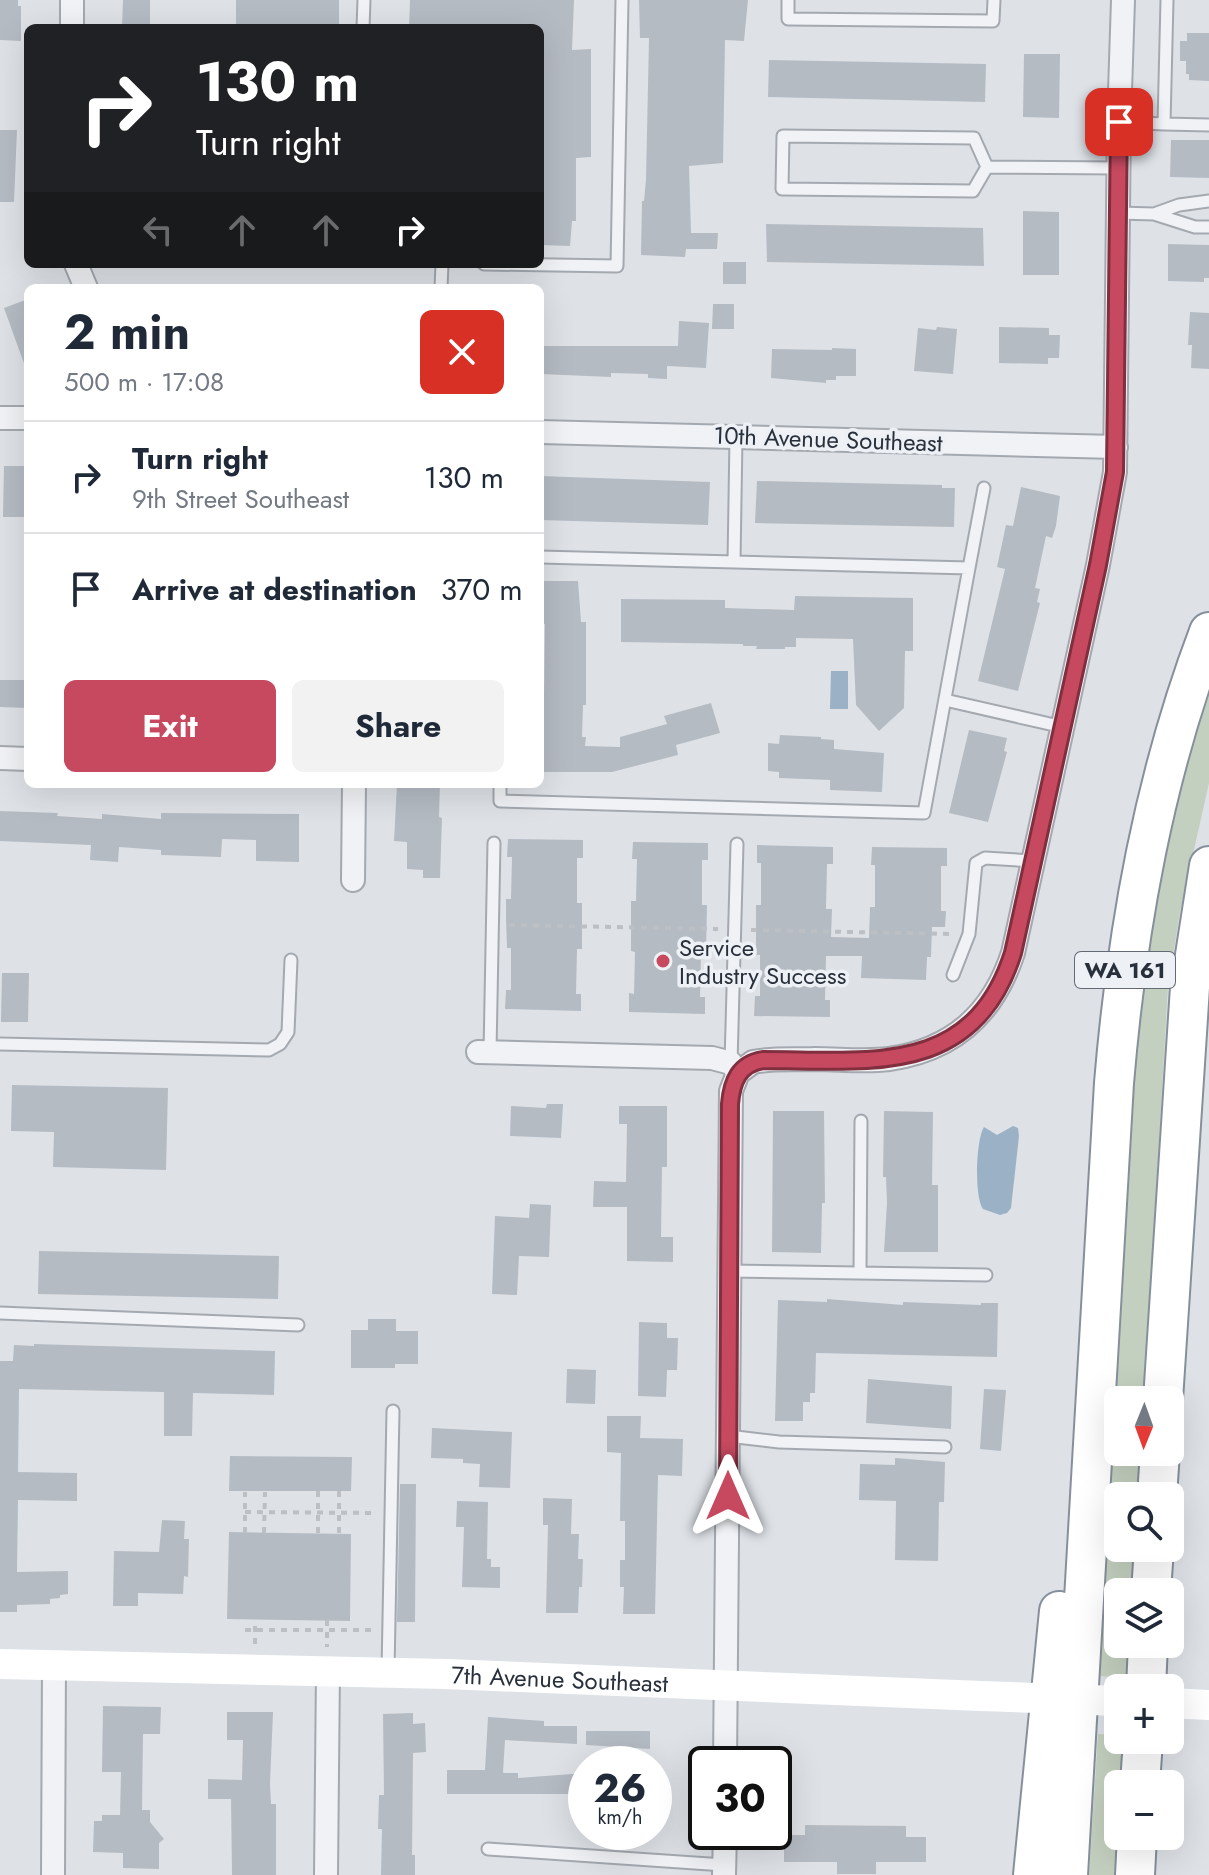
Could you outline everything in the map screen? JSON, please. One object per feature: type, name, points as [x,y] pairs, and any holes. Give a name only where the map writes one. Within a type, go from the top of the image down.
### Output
[{"type":"highway","name":"WA 161","points":[[1068,1875],[1119,1021],[1137,890],[1163,776],[1189,685],[1209,632]]},
{"type":"highway","name":"WA 161","points":[[1166,1386],[1168,1317],[1190,987],[1209,866]]},
{"type":"highway","points":[[1033,1875],[1063,1575],[1101,1319]]},
{"type":"highway","points":[[1135,1875],[1136,1850]]},
{"type":"highway","points":[[1162,1850],[1162,1875]]},
{"type":"street","points":[[72,0],[72,24]]},
{"type":"street","points":[[484,1052],[712,1058],[735,1068],[763,1060],[886,1059],[936,1046],[957,1035],[994,997],[1006,975],[1106,527],[1116,447],[1123,0]]},
{"type":"street","points":[[0,418],[24,418]]},
{"type":"street","name":"10th Avenue Southeast","points":[[544,432],[1116,447]]},
{"type":"street","points":[[0,758],[24,759]]},
{"type":"street","points":[[353,880],[354,788]]},
{"type":"street","points":[[725,1746],[730,1104],[735,1068]]},
{"type":"street","points":[[326,1875],[327,1659]]},
{"type":"street","name":"7th Avenue Southeast","points":[[0,1664],[327,1659],[388,1672],[1104,1700]]},
{"type":"street","points":[[53,1875],[54,1665]]},
{"type":"street","points":[[1184,1704],[1209,1705]]},
{"type":"street","points":[[724,1870],[725,1850]]},
{"type":"lane","points":[[363,24],[364,0]]},
{"type":"lane","points":[[544,265],[617,266],[622,0]]},
{"type":"lane","points":[[788,0],[788,19],[993,21],[994,0]]},
{"type":"lane","points":[[1164,124],[1167,0]]},
{"type":"lane","points":[[1119,122],[1209,125]]},
{"type":"lane","points":[[783,136],[974,138],[987,167],[973,191],[782,189],[783,136]]},
{"type":"lane","points":[[987,167],[1118,168]]},
{"type":"lane","points":[[1154,214],[1179,205],[1209,201]]},
{"type":"lane","points":[[1118,213],[1154,214],[1195,227],[1209,227]]},
{"type":"lane","points":[[734,562],[736,437]]},
{"type":"lane","points":[[500,788],[500,801],[924,813],[984,488]]},
{"type":"lane","points":[[544,557],[969,568]]},
{"type":"lane","points":[[945,700],[1063,727]]},
{"type":"lane","points":[[484,1052],[494,843]]},
{"type":"lane","points":[[735,1068],[737,844]]},
{"type":"lane","points":[[953,975],[969,934],[976,863],[985,858],[1033,861]]},
{"type":"lane","points":[[0,1044],[269,1050],[280,1044],[288,1032],[291,960]]},
{"type":"lane","points":[[860,1273],[861,1121]]},
{"type":"lane","points":[[729,1271],[986,1275]]},
{"type":"lane","points":[[0,1313],[298,1325]]},
{"type":"lane","points":[[388,1672],[393,1411]]},
{"type":"lane","points":[[728,1436],[779,1442],[945,1447]]},
{"type":"lane","points":[[488,1849],[724,1870]]},
{"type":"path","points":[[492,924],[718,929]]},
{"type":"path","points":[[751,930],[969,934]]},
{"type":"path","points":[[318,1490],[318,1533]]},
{"type":"path","points":[[339,1491],[339,1533]]},
{"type":"path","points":[[245,1492],[245,1533]]},
{"type":"path","points":[[264,1533],[265,1492]]},
{"type":"path","points":[[245,1512],[391,1513]]},
{"type":"path","points":[[255,1620],[255,1647]]},
{"type":"path","points":[[327,1620],[327,1659]]},
{"type":"path","points":[[245,1630],[389,1630]]},
{"type":"green space","points":[[1209,690],[1209,783],[1180,912],[1168,987],[1145,1386],[1116,1386],[1137,1028],[1164,857]]},
{"type":"green space","points":[[1111,1466],[1140,1466],[1140,1482],[1110,1482]]},
{"type":"green space","points":[[1106,1562],[1136,1562],[1136,1578],[1105,1578]]},
{"type":"green space","points":[[1104,1591],[1104,1658],[1132,1658],[1131,1674],[1099,1676]]},
{"type":"green space","points":[[1098,1734],[1104,1734],[1104,1754],[1124,1754],[1124,1770],[1104,1770],[1104,1850],[1118,1850],[1118,1875],[1089,1875]]},
{"type":"water","points":[[831,671],[848,671],[848,709],[830,709]]},
{"type":"water","points":[[1013,1126],[1018,1128],[1019,1136],[1011,1208],[1000,1215],[983,1209],[980,1203],[977,1181],[979,1143],[984,1127],[997,1135]]},
{"type":"building","points":[[0,0],[18,0],[18,6],[21,6],[21,41],[0,40]]},
{"type":"building","points":[[123,0],[150,0],[150,24],[122,24]]},
{"type":"building","points":[[236,0],[339,0],[339,24],[236,24]]},
{"type":"building","points":[[410,0],[574,0],[572,50],[591,49],[591,157],[576,158],[576,221],[572,221],[570,246],[544,245],[544,24],[409,24]]},
{"type":"building","points":[[639,0],[748,0],[744,41],[725,40],[723,163],[689,166],[691,233],[718,233],[717,249],[686,249],[685,257],[641,255],[649,38],[640,38]]},
{"type":"building","points":[[1187,33],[1209,33],[1209,81],[1189,80],[1186,61],[1180,61],[1180,41],[1187,41]]},
{"type":"building","points":[[1024,54],[1060,54],[1059,118],[1023,117]]},
{"type":"building","points":[[769,60],[986,64],[985,102],[768,97]]},
{"type":"building","points":[[0,130],[17,130],[14,202],[0,202]]},
{"type":"building","points":[[1171,140],[1209,140],[1209,178],[1170,177]]},
{"type":"building","points":[[1023,211],[1059,212],[1059,275],[1023,275]]},
{"type":"building","points":[[766,224],[983,228],[984,266],[767,262]]},
{"type":"building","points":[[1168,244],[1209,245],[1209,278],[1204,278],[1204,282],[1168,281]]},
{"type":"building","points":[[723,262],[746,262],[746,284],[723,284]]},
{"type":"building","points":[[24,300],[24,363],[4,308]]},
{"type":"building","points":[[713,304],[734,304],[734,329],[712,329]]},
{"type":"building","points":[[1190,312],[1209,313],[1209,369],[1191,368],[1192,345],[1188,345]]},
{"type":"building","points":[[679,321],[709,323],[706,368],[667,366],[667,379],[648,378],[648,374],[611,373],[611,377],[544,374],[544,346],[678,346]]},
{"type":"building","points":[[937,327],[957,329],[953,374],[914,371],[918,328],[936,330]]},
{"type":"building","points":[[999,327],[1049,328],[1049,335],[1060,335],[1059,358],[1048,358],[1048,364],[999,363]]},
{"type":"building","points":[[772,349],[856,349],[856,376],[836,376],[836,380],[826,380],[826,383],[771,378]]},
{"type":"building","points":[[4,466],[24,466],[24,517],[3,517]]},
{"type":"building","points":[[544,476],[710,482],[708,525],[544,520]]},
{"type":"building","points":[[757,481],[942,485],[942,488],[955,488],[954,527],[755,523]]},
{"type":"building","points":[[1021,487],[1060,496],[1052,538],[1046,536],[1035,588],[1040,589],[1037,602],[1040,603],[1018,691],[978,681],[1005,569],[997,567],[1006,525],[1013,526]]},
{"type":"building","points":[[544,581],[578,581],[581,622],[586,622],[586,705],[583,705],[582,737],[586,737],[585,746],[620,747],[620,737],[667,724],[664,716],[711,703],[720,733],[676,745],[678,755],[612,772],[544,772]]},
{"type":"building","points":[[795,596],[913,598],[913,651],[905,651],[904,708],[879,731],[856,705],[853,639],[796,638],[796,647],[785,649],[756,649],[757,646],[743,644],[621,642],[621,599],[725,600],[725,608],[794,610]]},
{"type":"building","points":[[0,680],[24,680],[24,708],[0,707]]},
{"type":"building","points":[[969,730],[1007,738],[1004,751],[1007,752],[988,822],[949,813]]},
{"type":"building","points":[[780,735],[821,737],[834,740],[834,749],[884,753],[882,792],[830,790],[830,780],[779,778],[779,772],[768,771],[768,743],[779,744]]},
{"type":"building","points":[[397,788],[440,788],[440,878],[423,878],[423,870],[407,869],[407,842],[394,841]]},
{"type":"building","points":[[0,811],[58,813],[57,816],[102,819],[102,814],[161,819],[161,813],[299,814],[299,862],[256,861],[256,840],[222,839],[221,857],[161,855],[161,850],[119,847],[118,862],[90,860],[91,845],[0,841]]},
{"type":"building","points":[[508,839],[583,840],[583,858],[577,858],[577,903],[582,903],[582,949],[577,949],[576,994],[581,994],[581,1011],[505,1009],[506,990],[511,990],[506,899],[511,899],[512,857],[507,857]]},
{"type":"building","points":[[633,842],[708,843],[708,860],[702,860],[702,905],[707,905],[706,952],[701,952],[700,997],[705,997],[705,1014],[629,1012],[629,993],[634,994],[635,952],[631,951],[631,901],[636,901],[637,859],[632,859]]},
{"type":"building","points":[[757,845],[833,847],[833,864],[827,864],[826,909],[832,909],[831,937],[869,938],[870,907],[875,907],[872,847],[947,848],[947,866],[941,866],[941,911],[946,911],[945,927],[932,927],[926,980],[861,978],[862,956],[826,956],[825,1000],[830,1000],[830,1017],[754,1016],[755,996],[760,996],[756,905],[761,905],[761,863],[757,863]]},
{"type":"building","points":[[2,973],[29,973],[28,1022],[1,1022]]},
{"type":"building","points":[[12,1085],[168,1088],[166,1170],[53,1167],[54,1132],[11,1131]]},
{"type":"building","points":[[547,1104],[563,1104],[561,1138],[510,1136],[511,1106],[546,1108]]},
{"type":"building","points":[[619,1106],[667,1106],[667,1167],[662,1167],[661,1237],[673,1237],[673,1262],[627,1261],[627,1207],[593,1207],[594,1181],[626,1182],[627,1124],[619,1124]]},
{"type":"building","points":[[773,1111],[824,1111],[825,1203],[822,1203],[821,1253],[772,1252]]},
{"type":"building","points":[[884,1111],[933,1112],[932,1185],[938,1185],[938,1252],[884,1252],[887,1203],[886,1177],[883,1177]]},
{"type":"building","points":[[530,1204],[551,1205],[549,1257],[519,1256],[517,1295],[492,1294],[495,1216],[529,1218]]},
{"type":"building","points":[[39,1251],[279,1256],[278,1299],[38,1294]]},
{"type":"building","points":[[827,1299],[903,1305],[903,1302],[998,1303],[997,1357],[816,1353],[815,1393],[810,1393],[810,1402],[803,1402],[803,1421],[775,1421],[778,1300],[827,1302]]},
{"type":"building","points":[[368,1319],[396,1319],[396,1331],[418,1331],[418,1364],[395,1364],[395,1368],[351,1368],[351,1330],[368,1330]]},
{"type":"building","points":[[639,1322],[667,1323],[667,1338],[678,1338],[677,1370],[667,1370],[666,1397],[638,1396]]},
{"type":"building","points":[[14,1345],[275,1351],[274,1395],[193,1393],[192,1436],[164,1436],[164,1392],[19,1389],[18,1472],[77,1473],[77,1501],[18,1500],[17,1572],[68,1571],[68,1594],[50,1599],[50,1604],[17,1605],[17,1612],[0,1612],[0,1361],[13,1361]]},
{"type":"building","points":[[567,1369],[596,1370],[595,1404],[566,1403]]},
{"type":"building","points":[[868,1379],[952,1386],[951,1429],[866,1423]]},
{"type":"building","points":[[984,1389],[1006,1390],[1001,1451],[980,1449]]},
{"type":"building","points":[[607,1416],[641,1416],[640,1438],[683,1439],[682,1476],[658,1475],[655,1614],[623,1614],[624,1587],[620,1587],[620,1560],[625,1560],[625,1521],[620,1521],[621,1453],[607,1452]]},
{"type":"building","points":[[432,1428],[512,1432],[510,1488],[479,1487],[480,1464],[463,1463],[463,1459],[431,1458]]},
{"type":"building","points":[[230,1456],[352,1457],[351,1491],[229,1491]]},
{"type":"building","points":[[895,1458],[945,1462],[944,1502],[939,1502],[938,1561],[895,1560],[896,1501],[859,1500],[860,1464],[895,1465]]},
{"type":"building","points":[[400,1484],[416,1484],[415,1622],[397,1622]]},
{"type":"building","points":[[543,1498],[572,1499],[571,1534],[579,1534],[578,1559],[583,1559],[578,1613],[546,1613],[548,1525],[543,1525]]},
{"type":"building","points":[[457,1501],[488,1502],[487,1559],[491,1559],[491,1567],[500,1567],[500,1588],[462,1587],[464,1527],[456,1527]]},
{"type":"building","points":[[162,1520],[185,1521],[184,1539],[189,1539],[188,1577],[184,1576],[183,1594],[138,1593],[138,1606],[113,1606],[114,1551],[159,1552]]},
{"type":"building","points":[[229,1532],[351,1534],[350,1621],[227,1619]]},
{"type":"building","points":[[103,1706],[161,1707],[160,1734],[143,1734],[142,1810],[150,1810],[150,1822],[164,1839],[159,1843],[159,1869],[123,1868],[123,1853],[93,1852],[94,1821],[102,1821],[102,1815],[120,1815],[121,1772],[102,1772]]},
{"type":"building","points":[[227,1712],[273,1712],[270,1784],[271,1804],[276,1804],[276,1875],[232,1875],[231,1799],[208,1799],[208,1779],[242,1780],[243,1740],[227,1740]]},
{"type":"building","points":[[413,1713],[413,1724],[425,1723],[426,1752],[413,1753],[412,1855],[415,1855],[415,1875],[381,1875],[382,1829],[378,1829],[379,1795],[384,1795],[383,1714]]},
{"type":"building","points":[[488,1717],[544,1721],[544,1726],[577,1726],[577,1744],[505,1740],[503,1773],[518,1773],[518,1778],[568,1774],[568,1794],[447,1794],[447,1770],[485,1770]]},
{"type":"building","points":[[586,1731],[650,1731],[650,1746],[586,1745]]},
{"type":"building","points":[[805,1825],[906,1826],[906,1837],[926,1837],[926,1862],[876,1862],[876,1874],[837,1874],[837,1862],[784,1862],[784,1850],[792,1850],[792,1835],[805,1835]]},
{"type":"place","name":"Service Industry Success","points":[[663,961]]},
{"type":"route","points":[[728,1496],[730,1104],[734,1080],[745,1067],[763,1060],[886,1059],[936,1046],[957,1035],[994,997],[1013,953],[1098,565],[1115,472],[1119,122]]}]
